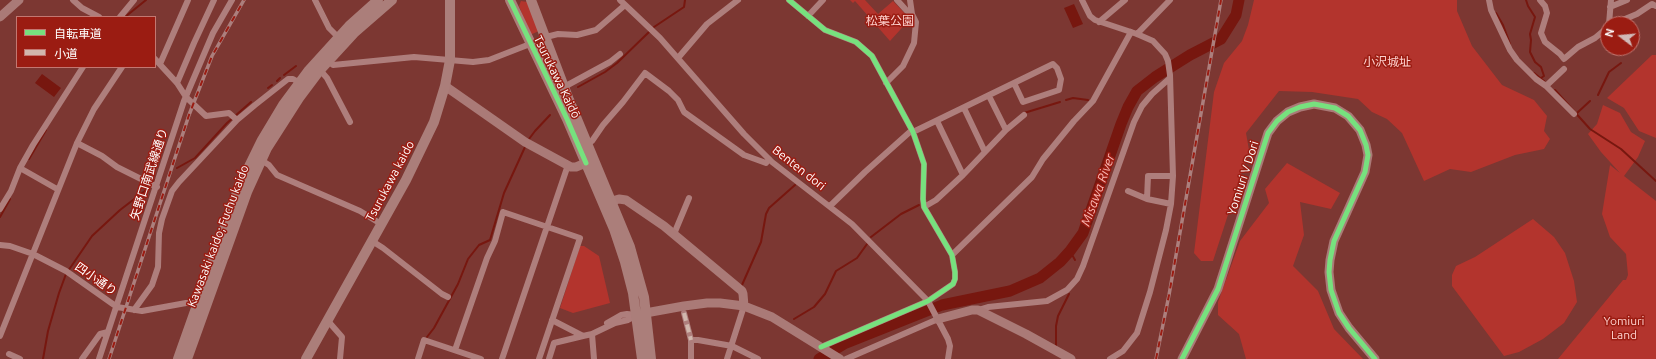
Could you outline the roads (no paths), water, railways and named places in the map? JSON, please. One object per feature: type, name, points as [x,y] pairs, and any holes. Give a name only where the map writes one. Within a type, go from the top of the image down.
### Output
[{"type":"main road","name":"Kawasaki kaido; Fuchu kaido","points":[[187,359],[202,304],[247,192],[261,160],[291,110],[303,85],[320,70],[354,33],[377,3],[392,0]]},
{"type":"main road","name":"Tsurukawa kaido","points":[[306,359],[430,133],[445,86],[450,60],[450,0]]},
{"type":"main road","name":"Tsurukawa Kaidō","points":[[510,0],[567,119],[612,201],[634,260],[642,314],[651,359]]},
{"type":"main road","points":[[519,0],[517,2],[517,8],[528,40]]},
{"type":"main road","name":"Tsurukawa Kaidō","points":[[531,2],[587,144],[590,161],[642,314],[642,359]]},
{"type":"main road","points":[[178,359],[202,304],[239,188],[249,164],[272,122],[303,85],[338,37],[377,3]]},
{"type":"main road","points":[[539,63],[545,66],[550,64],[546,37]]},
{"type":"street","points":[[0,17],[19,0]]},
{"type":"street","points":[[73,0],[82,8],[97,16]]},
{"type":"street","points":[[121,16],[134,0]]},
{"type":"street","points":[[188,0],[157,62],[177,83],[186,97],[206,116],[229,113],[237,120]]},
{"type":"street","points":[[177,83],[214,0]]},
{"type":"street","name":"矢野口南武線通り","points":[[99,359],[117,307],[153,186],[186,97],[214,33],[232,0]]},
{"type":"street","points":[[315,0],[329,28],[338,37]]},
{"type":"street","name":"Benten dori","points":[[620,0],[650,28],[744,134],[769,159],[830,206],[870,242],[928,301],[948,339],[950,346],[948,359]]},
{"type":"street","points":[[678,58],[707,24],[738,0]]},
{"type":"street","points":[[789,0],[825,30],[856,42],[872,56],[913,131],[924,164],[924,207],[952,255],[955,279],[953,284],[928,301],[822,348]]},
{"type":"street","points":[[808,16],[822,0]]},
{"type":"street","points":[[897,0],[907,11],[912,14]]},
{"type":"street","points":[[886,83],[903,66],[914,43],[916,22],[912,14],[910,0]]},
{"type":"street","points":[[1082,0],[1090,16],[1099,22],[1134,33],[1153,41],[1165,54],[1168,61],[1170,76],[1174,176],[1171,204],[1160,254],[1137,333],[1123,351],[1110,359]]},
{"type":"street","points":[[1099,22],[1125,0]]},
{"type":"street","points":[[952,255],[1032,177],[1043,159],[1074,121],[1092,102],[1134,33],[1170,0]]},
{"type":"street","points":[[1489,0],[1491,10],[1510,50],[1517,60],[1574,114]]},
{"type":"street","points":[[1540,0],[1545,6],[1547,14],[1541,33],[1545,42],[1564,59],[1578,47],[1600,34]]},
{"type":"street","points":[[1610,16],[1611,3],[1627,0]]},
{"type":"street","points":[[1632,16],[1652,4],[1656,6]]},
{"type":"street","points":[[546,37],[558,34],[577,35],[596,30],[625,5]]},
{"type":"street","points":[[328,61],[333,65],[397,58],[473,62],[489,60],[528,40]]},
{"type":"street","points":[[564,87],[610,62],[620,54]]},
{"type":"street","points":[[830,206],[864,172],[913,131],[937,121],[989,96],[1014,83],[1053,64],[1057,68],[1061,79],[1059,90],[1023,102],[1014,83]]},
{"type":"street","points":[[0,209],[22,170],[33,145],[82,68]]},
{"type":"street","points":[[0,336],[57,189],[77,143],[94,109],[121,68]]},
{"type":"street","points":[[1546,86],[1564,69]]},
{"type":"street","points":[[320,70],[327,78],[350,122]]},
{"type":"street","points":[[587,144],[592,141],[610,115],[623,102],[646,73],[673,96],[684,112],[744,155],[766,163],[769,159]]},
{"type":"street","points":[[548,359],[554,343],[592,334],[602,329],[613,318],[621,315],[642,314],[707,303],[744,306],[772,317],[842,359],[938,319],[988,307],[1046,301],[1067,290],[1078,279],[1134,122],[1142,106],[1170,76]]},
{"type":"street","points":[[134,310],[152,285],[158,267],[159,234],[162,220],[172,191],[184,174],[237,120],[288,79],[293,79],[303,85]]},
{"type":"street","points":[[445,86],[520,138],[568,166],[576,167],[590,161]]},
{"type":"street","points":[[989,96],[1006,130]]},
{"type":"street","name":"Yomiuri V Dori","points":[[1182,359],[1218,289],[1268,133],[1277,121],[1288,112],[1300,107],[1314,104],[1335,108],[1348,116],[1360,130],[1366,145],[1368,155],[1365,172],[1334,241],[1329,272],[1331,290],[1339,313],[1349,328],[1375,359]]},
{"type":"street","points":[[964,108],[985,152]]},
{"type":"street","points":[[924,207],[936,200],[963,175],[1006,130],[1024,115]]},
{"type":"street","points":[[937,121],[963,175]]},
{"type":"street","points":[[77,143],[102,156],[116,167],[153,186]]},
{"type":"street","points":[[261,160],[269,165],[277,175],[360,211],[381,224]]},
{"type":"street","points":[[502,359],[568,166]]},
{"type":"street","points":[[22,170],[57,189]]},
{"type":"street","points":[[1147,199],[1148,176],[1174,176]]},
{"type":"street","points":[[1128,192],[1147,199],[1171,204]]},
{"type":"street","points":[[674,234],[689,198]]},
{"type":"street","points":[[612,201],[619,199],[626,200],[674,234],[742,291],[744,294],[744,306],[727,359]]},
{"type":"street","points":[[455,350],[487,258],[495,241],[503,212],[580,238],[539,359]]},
{"type":"street","points":[[372,241],[448,297]]},
{"type":"street","name":"四小通り","points":[[0,245],[10,246],[33,254],[68,272],[117,307],[134,310],[151,310],[177,304],[202,304]]},
{"type":"street","points":[[978,310],[1071,359]]},
{"type":"street","points":[[684,313],[691,340],[691,359]]},
{"type":"street","points":[[552,320],[583,336]]},
{"type":"street","points":[[328,321],[342,336],[340,359]]},
{"type":"street","points":[[82,359],[100,334],[108,332]]},
{"type":"street","points":[[592,334],[594,359]]},
{"type":"street","points":[[418,359],[424,340],[481,359]]},
{"type":"street","points":[[691,340],[732,346],[758,359]]},
{"type":"street","points":[[9,354],[20,359]]},
{"type":"waterway","points":[[126,16],[146,0]]},
{"type":"waterway","points":[[654,27],[684,7],[685,0]]},
{"type":"waterway","name":"Misawa River","points":[[819,359],[844,344],[942,305],[1010,291],[1040,278],[1060,262],[1083,233],[1121,124],[1137,91],[1155,77],[1190,55],[1221,39],[1236,15],[1239,0]]},
{"type":"waterway","points":[[1526,0],[1535,17],[1530,34],[1530,52],[1535,62],[1541,67],[1544,76],[1541,78]]},
{"type":"waterway","points":[[1496,13],[1503,25],[1510,44]]},
{"type":"waterway","points":[[578,87],[605,72],[617,63],[649,32]]},
{"type":"waterway","points":[[1598,95],[1609,72],[1621,63]]},
{"type":"waterway","points":[[284,75],[296,66]]},
{"type":"waterway","points":[[1534,73],[1544,81]]},
{"type":"waterway","points":[[277,81],[280,78]]},
{"type":"waterway","points":[[268,88],[272,85]]},
{"type":"waterway","points":[[1555,90],[1590,129],[1621,149],[1656,181]]},
{"type":"waterway","points":[[1066,100],[1073,98],[1088,100]]},
{"type":"waterway","points":[[1577,113],[1590,101]]},
{"type":"waterway","points":[[177,168],[195,158],[227,123],[251,102]]},
{"type":"waterway","points":[[1024,113],[1060,102]]},
{"type":"waterway","points":[[529,139],[550,115]]},
{"type":"waterway","points":[[29,159],[46,130]]},
{"type":"waterway","points":[[427,337],[434,328],[458,284],[468,259],[479,245],[490,240],[504,193],[525,147]]},
{"type":"waterway","points":[[43,359],[48,331],[66,274],[92,236],[120,210],[150,187],[156,179]]},
{"type":"waterway","points":[[742,285],[761,242],[766,214],[769,208],[795,185]]},
{"type":"waterway","points":[[0,217],[10,199]]},
{"type":"waterway","points":[[871,237],[901,214],[919,205]]},
{"type":"waterway","points":[[794,319],[814,307],[825,294],[836,271],[857,258],[867,244]]},
{"type":"waterway","points":[[1070,251],[1075,260]]},
{"type":"waterway","points":[[1056,348],[1056,326],[1058,316],[1069,294]]},
{"type":"railway","points":[[109,359],[189,115],[212,56],[244,0]]},
{"type":"railway","points":[[1156,359],[1169,295],[1221,0]]},
{"type":"park label","name":"松葉公園","points":[[890,21]]},
{"type":"park label","name":"小沢城址","points":[[1387,62]]},
{"type":"park label","name":"Yomiuri Land","points":[[1624,328]]}]
